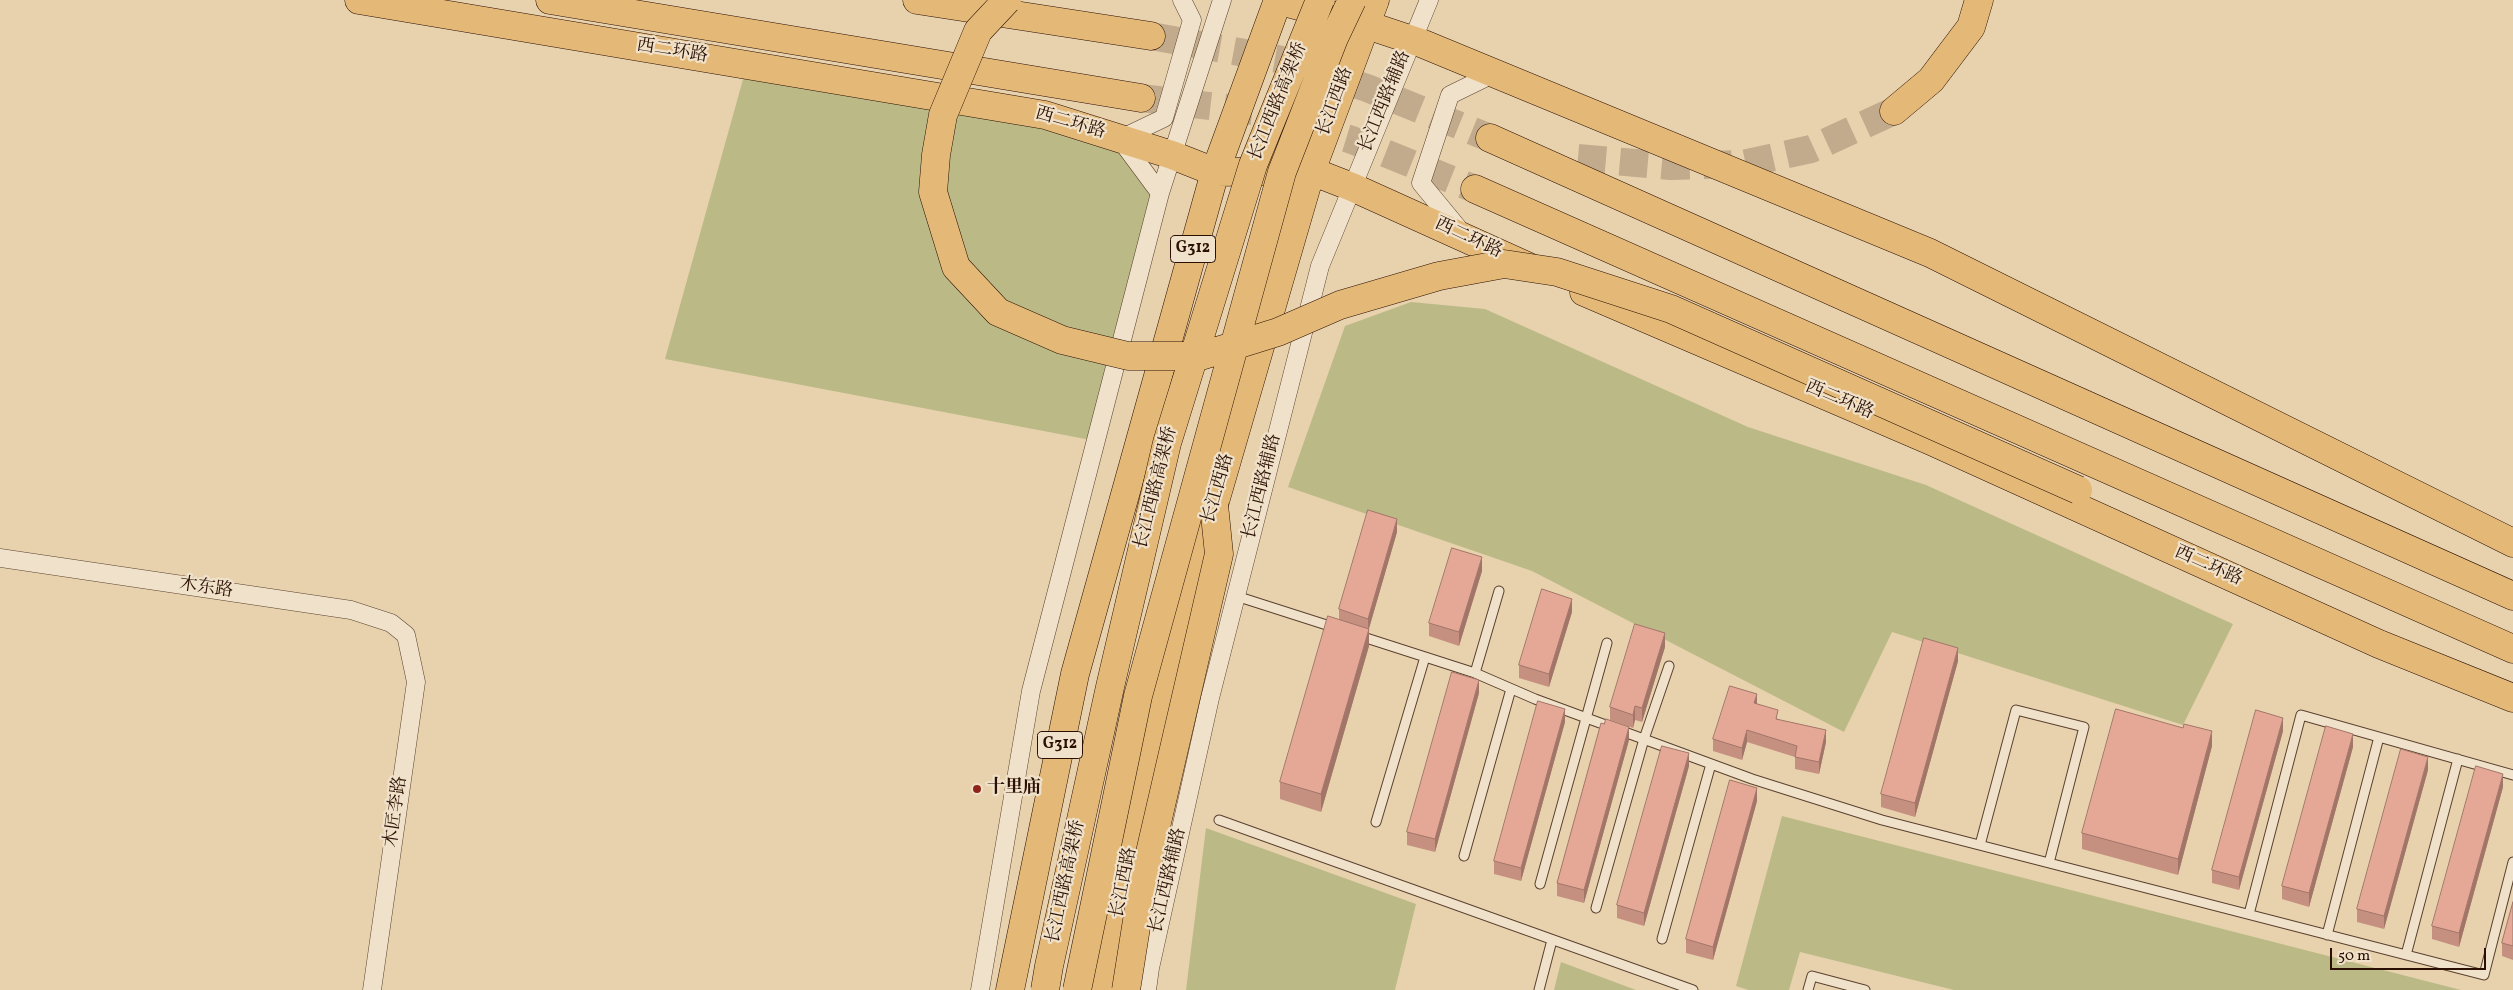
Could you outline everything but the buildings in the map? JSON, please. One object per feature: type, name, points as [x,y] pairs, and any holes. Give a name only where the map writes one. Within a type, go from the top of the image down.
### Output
[{"type":"highway","name":"西二环路","points":[[360,0],[1045,115],[1172,155],[1215,172],[1311,171],[1352,186],[1560,281],[1932,441],[2379,644],[2513,698]]},
{"type":"highway","name":"西二环路","points":[[550,0],[1141,98]]},
{"type":"highway","points":[[918,0],[1151,36]]},
{"type":"highway","points":[[1007,0],[978,31],[943,115],[936,155],[933,192],[956,267],[998,312],[1062,340],[1128,356],[1201,356],[1278,332],[1340,304],[1439,276],[1504,264],[1558,272],[1671,308],[2078,490],[2407,641],[2513,678]]},
{"type":"highway","points":[[1277,0],[1370,12],[1411,40],[1930,253],[2513,544]]},
{"type":"highway","name":"G312","points":[[1010,990],[1075,674],[1215,172],[1277,0]]},
{"type":"highway","name":"长江西路高架桥","points":[[1045,990],[1048,966],[1110,687],[1167,443],[1253,164],[1320,0]]},
{"type":"highway","name":"长江西路高架桥","points":[[1077,990],[1138,696],[1282,172],[1334,38],[1352,0]]},
{"type":"highway","points":[[1894,111],[1932,80],[1971,27],[1979,0]]},
{"type":"highway","name":"长江西路","points":[[1103,990],[1163,693],[1214,505],[1311,171],[1370,12]]},
{"type":"highway","points":[[1490,138],[2513,596]]},
{"type":"highway","points":[[1517,151],[1578,158]]},
{"type":"highway","points":[[1475,189],[2513,649]]},
{"type":"highway","points":[[993,990],[1001,934],[1054,684],[1123,502]]},
{"type":"highway","points":[[1126,990],[1143,883],[1219,554],[1214,505]]},
{"type":"street","points":[[1160,193],[1120,139],[1164,118],[1192,20],[1182,0]]},
{"type":"street","points":[[980,990],[1031,691],[1160,193],[1222,0]]},
{"type":"street","name":"长江西路辅路","points":[[1148,990],[1150,968],[1210,698],[1320,266],[1429,0]]},
{"type":"street","points":[[1467,238],[1421,183],[1450,94],[1495,73]]},
{"type":"street","name":"木东路","points":[[0,558],[351,610],[391,623],[406,635]]},
{"type":"street","name":"木匠李路","points":[[372,990],[416,682],[406,635]]},
{"type":"lane","points":[[1475,673],[1499,591]]},
{"type":"lane","points":[[1236,596],[1475,673],[1586,718],[1711,764],[1882,820],[2484,975],[2513,862]]},
{"type":"lane","points":[[1540,884],[1607,643]]},
{"type":"lane","points":[[1376,822],[1425,657]]},
{"type":"lane","points":[[1596,908],[1644,739],[1669,666]]},
{"type":"lane","points":[[1464,856],[1511,689]]},
{"type":"lane","points":[[1980,845],[2016,710],[2084,727],[2049,863]]},
{"type":"lane","points":[[2249,914],[2301,715],[2513,775]]},
{"type":"lane","points":[[2327,935],[2379,737]]},
{"type":"lane","points":[[2406,955],[2458,759]]},
{"type":"lane","points":[[1662,939],[1711,764]]},
{"type":"lane","points":[[1219,820],[1693,990]]},
{"type":"lane","points":[[1539,990],[1552,940]]},
{"type":"lane","points":[[1808,990],[1812,976],[1865,990]]},
{"type":"shaded area","points":[[747,65],[1120,139],[1160,193],[1096,441],[665,359]]},
{"type":"shaded area","points":[[1411,302],[1485,309],[1748,427],[1926,485],[2233,624],[2183,725],[1892,632],[1844,732],[1532,571],[1288,487],[1345,326]]},
{"type":"shaded area","points":[[1782,816],[2461,990],[1954,990],[1800,952],[1789,990],[1748,990],[1736,986]]},
{"type":"shaded area","points":[[1206,828],[1416,904],[1395,990],[1186,990]]},
{"type":"shaded area","points":[[1561,962],[1636,990],[1554,990]]},
{"type":"tunnel","points":[[1151,36],[1278,59],[1367,88],[1490,138]]},
{"type":"tunnel","points":[[1141,98],[1261,112],[1352,140],[1475,189]]},
{"type":"tunnel","points":[[1578,158],[1671,166],[1743,164],[1811,149],[1894,111]]},
{"type":"place","name":"十里庙","points":[[977,789]]}]
